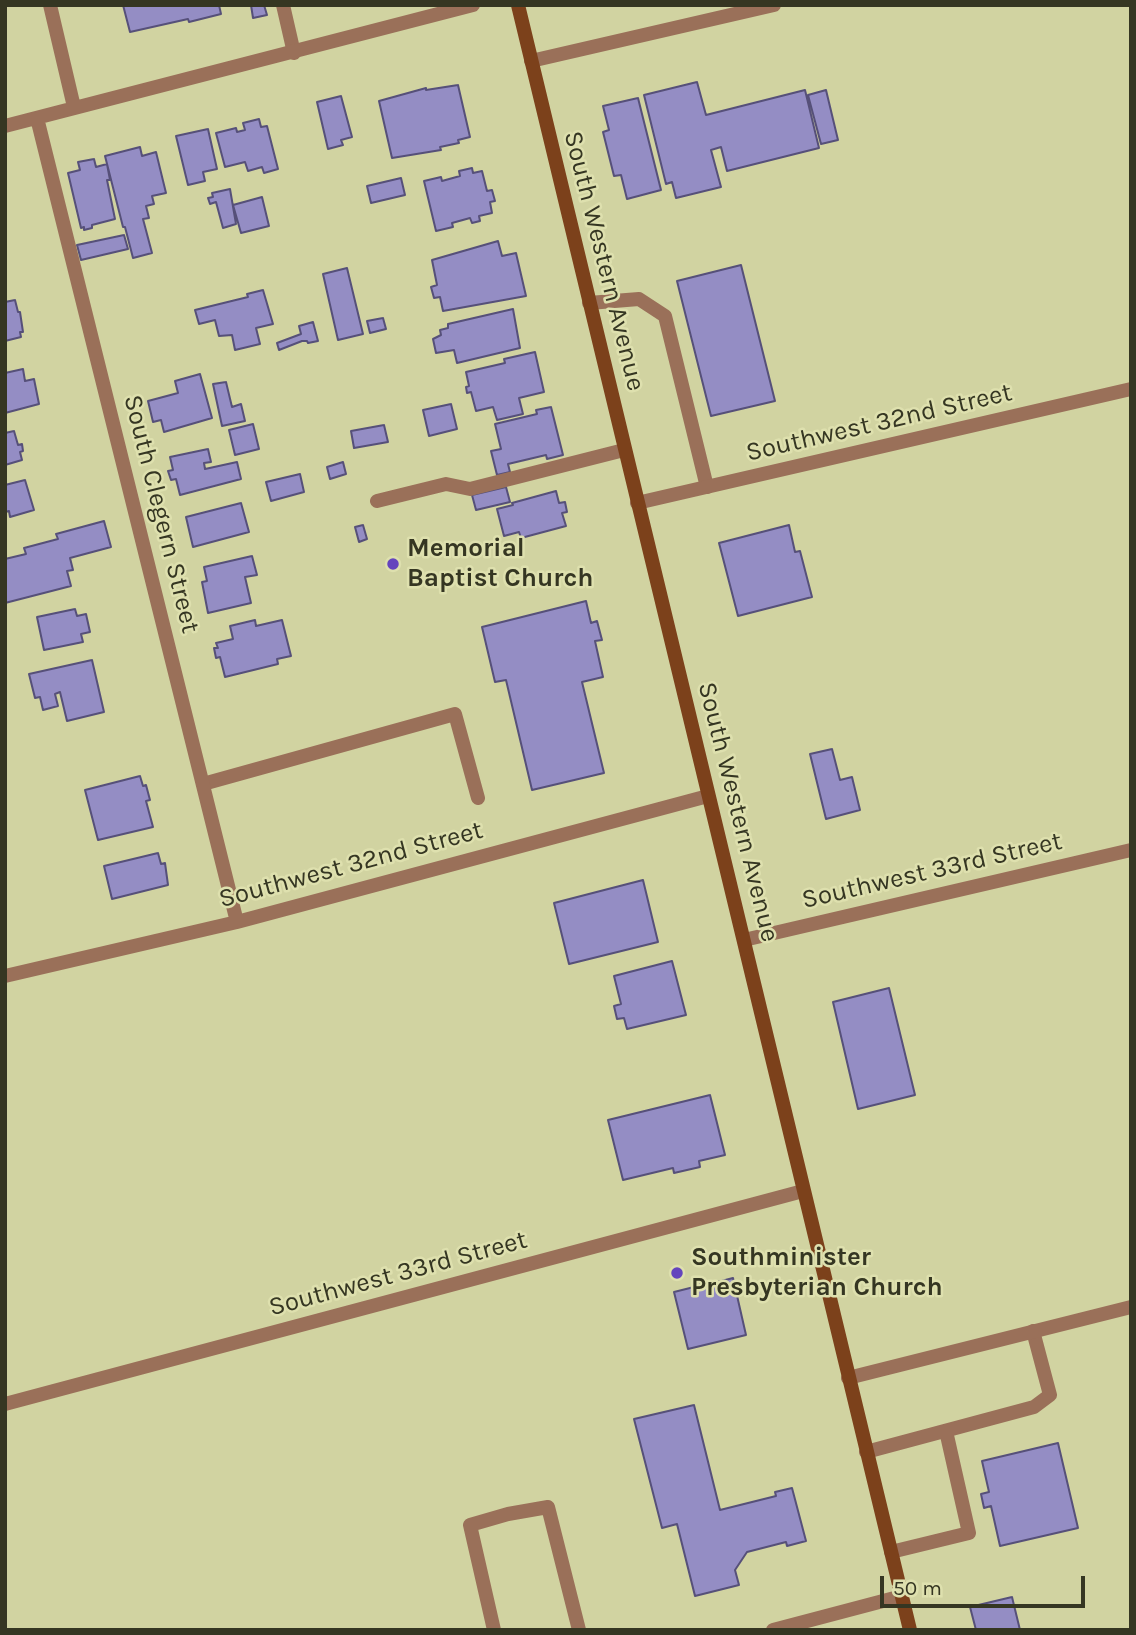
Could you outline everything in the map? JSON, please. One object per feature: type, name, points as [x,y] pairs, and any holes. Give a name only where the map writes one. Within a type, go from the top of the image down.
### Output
[{"type":"main road","name":"South Western Avenue","points":[[517,5],[910,1630]]},
{"type":"street","points":[[50,5],[74,107]]},
{"type":"street","points":[[283,5],[294,52]]},
{"type":"street","points":[[5,126],[473,5]]},
{"type":"street","points":[[531,61],[774,5]]},
{"type":"street","name":"South Clegern Street","points":[[37,118],[237,922]]},
{"type":"street","points":[[589,303],[639,299],[665,316],[707,487]]},
{"type":"street","name":"Southwest 32nd Street","points":[[637,503],[1131,389]]},
{"type":"street","points":[[377,500],[446,484],[470,489],[624,450]]},
{"type":"street","points":[[203,784],[455,714],[478,799]]},
{"type":"street","name":"Southwest 32nd Street","points":[[5,976],[237,922],[708,796]]},
{"type":"street","name":"Southwest 33rd Street","points":[[744,940],[1131,850]]},
{"type":"street","name":"Southwest 33rd Street","points":[[5,1404],[803,1191]]},
{"type":"street","points":[[848,1378],[1131,1307]]},
{"type":"street","points":[[866,1452],[1034,1407],[1050,1395],[1033,1331]]},
{"type":"street","points":[[891,1552],[969,1533],[946,1431]]},
{"type":"street","points":[[494,1630],[470,1525],[508,1514],[548,1507],[579,1630]]},
{"type":"street","points":[[773,1630],[902,1597]]},
{"type":"building","points":[[123,5],[219,5],[221,14],[130,32]]},
{"type":"building","points":[[251,5],[264,5],[267,15],[253,18]]},
{"type":"building","points":[[697,82],[706,115],[805,90],[819,148],[727,171],[721,147],[711,150],[721,187],[676,198],[672,182],[666,184],[644,95]]},
{"type":"building","points":[[458,85],[470,137],[458,140],[459,143],[440,147],[441,150],[392,158],[379,101],[426,88]]},
{"type":"building","points":[[826,90],[838,140],[821,144],[808,95]]},
{"type":"building","points":[[341,96],[352,137],[341,140],[343,145],[328,149],[317,102]]},
{"type":"building","points":[[638,98],[661,190],[627,199],[621,175],[614,176],[603,132],[609,130],[603,106]]},
{"type":"building","points":[[259,119],[261,127],[267,126],[278,169],[264,173],[262,167],[248,171],[245,162],[225,167],[216,133],[236,128],[237,132],[245,130],[243,123]]},
{"type":"building","points":[[208,129],[217,169],[203,172],[205,181],[188,185],[176,136]]},
{"type":"building","points":[[140,147],[142,156],[156,152],[166,193],[152,196],[154,204],[146,206],[149,218],[143,219],[152,253],[133,258],[105,156]]},
{"type":"building","points":[[94,159],[96,167],[107,164],[110,180],[107,180],[115,219],[84,230],[84,227],[81,228],[68,173],[80,170],[78,162]]},
{"type":"building","points":[[472,168],[473,173],[482,171],[487,191],[492,190],[495,201],[490,202],[492,213],[479,216],[480,221],[472,223],[470,218],[452,223],[453,227],[436,231],[424,181],[441,177],[442,181],[460,176],[459,171]]},
{"type":"building","points":[[401,178],[405,195],[371,203],[367,186]]},
{"type":"building","points":[[230,189],[236,224],[223,228],[216,202],[210,204],[208,198],[213,197],[212,193]]},
{"type":"building","points":[[262,197],[269,226],[241,233],[233,205]]},
{"type":"building","points":[[124,235],[128,249],[81,260],[77,245]]},
{"type":"building","points":[[498,241],[502,256],[516,253],[526,296],[443,311],[440,297],[434,298],[431,287],[437,285],[432,260]]},
{"type":"building","points":[[741,265],[775,401],[711,416],[677,281]]},
{"type":"building","points":[[347,268],[363,334],[338,340],[323,274]]},
{"type":"building","points":[[263,290],[273,324],[256,328],[260,344],[235,350],[232,335],[219,336],[215,320],[199,324],[195,310],[248,297],[247,294]]},
{"type":"building","points":[[15,300],[23,332],[20,332],[21,337],[5,341],[5,302]]},
{"type":"building","points":[[513,309],[520,348],[457,363],[454,350],[436,353],[433,339],[441,335],[440,330],[448,328],[448,324]]},
{"type":"building","points":[[383,318],[386,329],[370,333],[367,321]]},
{"type":"building","points":[[313,322],[318,341],[302,341],[279,350],[277,343],[301,334],[299,326]]},
{"type":"building","points":[[535,352],[544,392],[519,398],[523,414],[497,420],[493,407],[476,411],[471,392],[467,393],[466,387],[469,386],[466,372],[505,363],[504,359]]},
{"type":"building","points":[[23,369],[25,381],[34,379],[39,404],[5,413],[5,373]]},
{"type":"building","points":[[200,374],[212,418],[164,432],[161,420],[153,422],[148,401],[178,393],[175,381]]},
{"type":"building","points":[[226,382],[232,407],[241,404],[245,421],[222,426],[213,384]]},
{"type":"building","points":[[451,404],[457,429],[429,436],[423,410]]},
{"type":"building","points":[[551,407],[563,455],[547,459],[546,455],[508,464],[510,472],[497,475],[491,451],[501,449],[495,424],[537,414],[536,410]]},
{"type":"building","points":[[253,424],[259,449],[235,455],[229,430]]},
{"type":"building","points":[[384,425],[388,442],[354,448],[351,431]]},
{"type":"building","points":[[14,431],[18,445],[22,444],[22,460],[5,465],[5,433]]},
{"type":"building","points":[[208,449],[211,462],[204,463],[205,469],[237,462],[241,479],[180,495],[176,479],[171,480],[168,471],[173,470],[170,457]]},
{"type":"building","points":[[343,462],[346,474],[330,479],[327,467]]},
{"type":"building","points":[[300,474],[304,492],[271,501],[266,482]]},
{"type":"building","points":[[25,480],[34,510],[10,517],[9,511],[5,512],[5,485]]},
{"type":"building","points":[[506,487],[510,502],[476,510],[472,495]]},
{"type":"building","points":[[556,491],[559,503],[565,502],[567,512],[562,513],[566,526],[521,538],[519,532],[504,536],[497,509]]},
{"type":"building","points":[[241,503],[249,532],[193,547],[186,517]]},
{"type":"building","points":[[104,521],[111,547],[70,558],[73,570],[67,571],[71,586],[5,603],[5,559],[26,554],[24,548],[58,539],[56,534]]},
{"type":"building","points":[[363,525],[367,539],[359,542],[355,527]]},
{"type":"building","points":[[789,525],[795,552],[800,551],[812,597],[738,616],[719,543]]},
{"type":"building","points":[[252,556],[257,575],[245,577],[251,603],[208,613],[202,582],[207,581],[204,567]]},
{"type":"building","points":[[586,601],[591,623],[597,621],[602,640],[595,641],[603,677],[582,682],[604,773],[532,790],[506,680],[495,682],[482,627]]},
{"type":"building","points":[[75,609],[77,616],[86,614],[90,632],[81,634],[83,642],[44,650],[37,617]]},
{"type":"building","points":[[255,620],[256,626],[282,620],[291,656],[277,659],[278,664],[225,677],[220,657],[216,658],[216,643],[233,639],[230,626]]},
{"type":"building","points":[[92,660],[104,712],[67,721],[60,692],[55,694],[58,706],[43,710],[40,697],[35,698],[29,674]]},
{"type":"building","points":[[832,749],[840,780],[852,777],[860,810],[826,819],[810,754]]},
{"type":"building","points":[[140,776],[150,800],[146,801],[153,827],[98,840],[85,790]]},
{"type":"building","points":[[158,853],[161,864],[165,863],[168,885],[112,899],[104,866]]},
{"type":"building","points":[[643,880],[658,942],[569,964],[554,903]]},
{"type":"building","points":[[672,961],[686,1015],[627,1029],[624,1018],[617,1019],[614,1006],[621,1004],[614,976]]},
{"type":"building","points":[[889,988],[915,1095],[858,1109],[833,1002]]},
{"type":"building","points":[[710,1095],[725,1155],[699,1161],[700,1167],[674,1173],[673,1168],[623,1180],[608,1120]]},
{"type":"building","points":[[733,1278],[746,1335],[688,1349],[674,1292],[698,1286],[698,1283],[706,1281],[706,1285]]},
{"type":"building","points":[[694,1405],[720,1510],[776,1496],[775,1492],[792,1488],[806,1541],[787,1546],[786,1542],[747,1552],[735,1570],[739,1585],[695,1596],[677,1524],[662,1528],[634,1419]]},
{"type":"building","points":[[1058,1443],[1078,1528],[1000,1546],[991,1506],[984,1508],[981,1494],[989,1492],[982,1461]]},
{"type":"building","points":[[1012,1597],[1020,1630],[976,1630],[970,1607]]},
{"type":"place","name":"Memorial Baptist Church","points":[[393,564]]},
{"type":"place","name":"Southminister Presbyterian Church","points":[[677,1273]]}]
